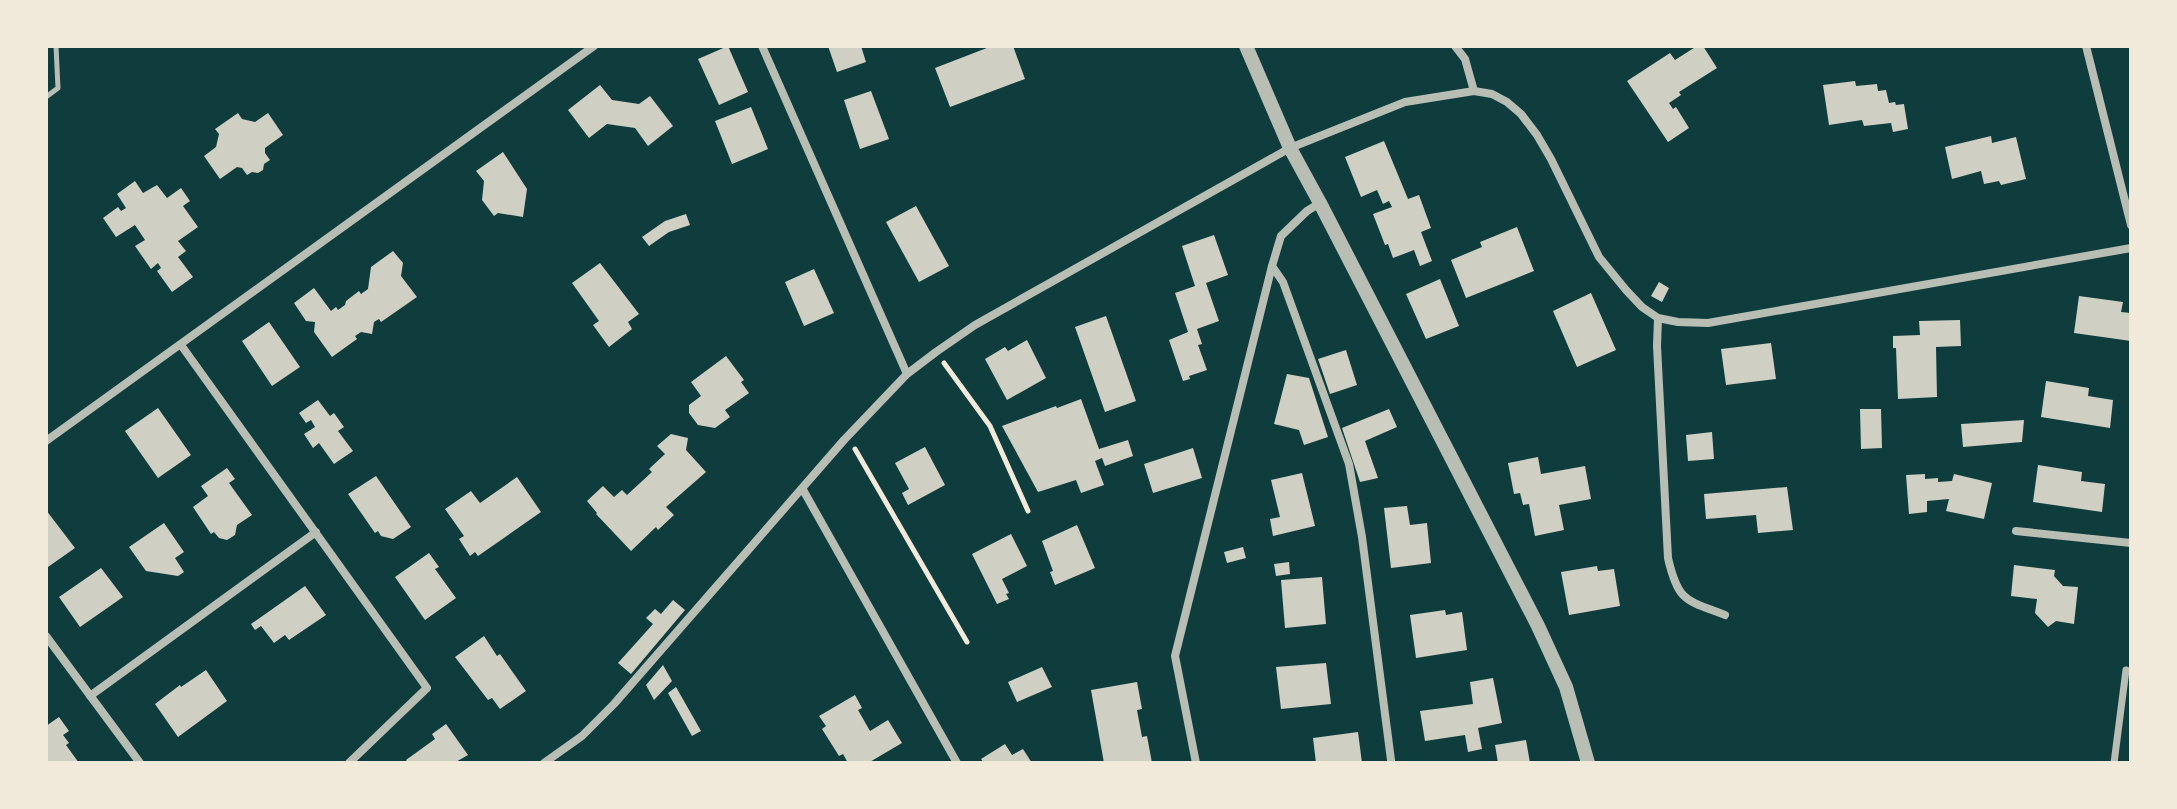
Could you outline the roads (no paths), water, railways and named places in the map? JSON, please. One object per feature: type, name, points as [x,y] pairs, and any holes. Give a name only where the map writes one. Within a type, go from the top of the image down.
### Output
[{"type":"street","points":[[46,441],[594,46]]},
{"type":"street","points":[[762,46],[907,374]]},
{"type":"street","points":[[1246,46],[1290,148],[1538,626],[1566,687],[1588,763]]},
{"type":"street","points":[[1455,46],[1465,59],[1474,91]]},
{"type":"street","points":[[2086,46],[2131,225]]},
{"type":"street","points":[[544,763],[582,736],[614,704],[844,440],[907,374],[975,325],[1290,148],[1405,102],[1474,91],[1492,94],[1507,102],[1521,114],[1551,159],[1599,257],[1642,307],[1658,318],[1708,323],[2131,248]]},
{"type":"street","points":[[1196,763],[1175,656],[1281,236],[1320,203]]},
{"type":"street","points":[[1272,266],[1283,282],[1349,464],[1362,537],[1391,760]]},
{"type":"street","points":[[1658,318],[1670,570],[1673,581],[1687,600],[1725,615]]},
{"type":"street","points":[[181,345],[427,688],[349,763]]},
{"type":"street","points":[[802,488],[957,763]]},
{"type":"street","points":[[2016,531],[2131,543]]},
{"type":"street","points":[[90,696],[316,532]]},
{"type":"street","points":[[46,636],[140,763]]},
{"type":"street","points":[[2114,763],[2126,670]]},
{"type":"lane","points":[[46,97],[58,88],[56,46]]}]
